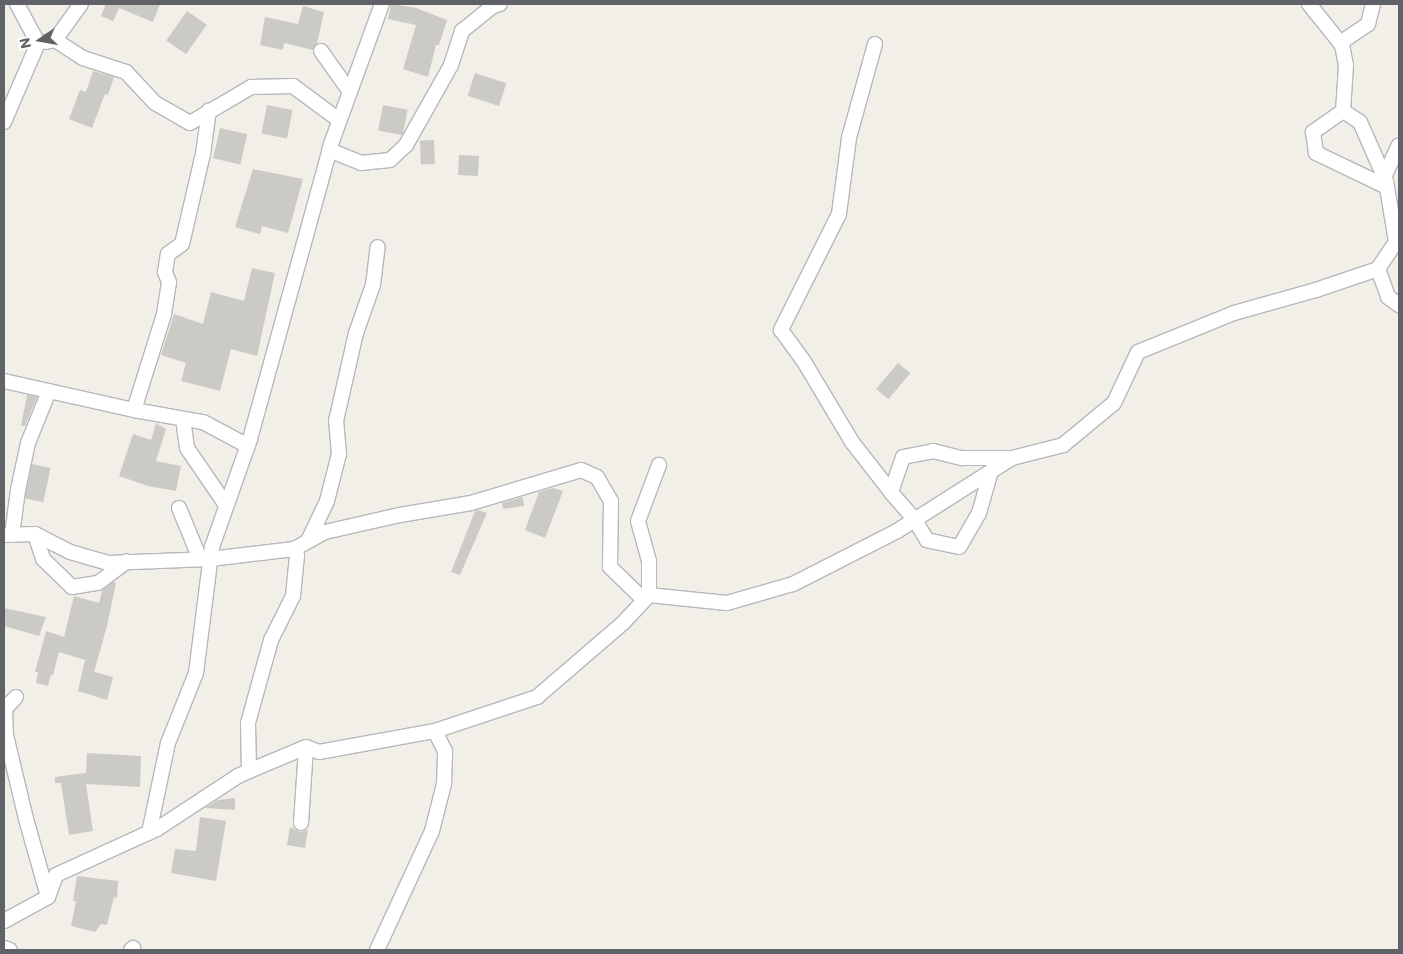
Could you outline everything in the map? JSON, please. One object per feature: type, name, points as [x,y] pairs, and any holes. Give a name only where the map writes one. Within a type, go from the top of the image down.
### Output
[{"type":"street","points":[[18,4],[38,44]]},
{"type":"street","points":[[38,44],[55,40],[81,4]]},
{"type":"street","points":[[149,833],[168,743],[196,673],[205,559],[212,547],[248,446],[329,150],[382,4]]},
{"type":"street","points":[[329,150],[361,163],[390,160],[406,144],[451,65],[462,31],[493,6],[500,4]]},
{"type":"street","points":[[1309,4],[1340,43],[1346,66],[1343,111]]},
{"type":"street","points":[[1340,43],[1368,24],[1373,4]]},
{"type":"street","points":[[55,40],[83,58],[126,72],[155,103],[190,123],[209,110],[251,87],[293,86],[339,120]]},
{"type":"street","points":[[4,122],[38,44]]},
{"type":"street","points":[[875,44],[849,138],[839,214],[781,330],[803,360],[852,442],[915,520],[927,540],[960,547],[979,513],[991,472]]},
{"type":"street","points":[[321,51],[350,92]]},
{"type":"street","points":[[134,410],[164,314],[169,282],[165,272],[168,254],[182,244],[203,154],[209,110]]},
{"type":"street","points":[[1343,111],[1313,132],[1316,153],[1385,182]]},
{"type":"street","points":[[891,492],[903,457],[933,451],[962,458],[1012,458],[1063,446],[1114,403],[1138,352],[1234,313],[1316,290],[1378,269],[1396,242],[1385,182],[1360,122],[1343,111]]},
{"type":"street","points":[[1385,182],[1399,145]]},
{"type":"street","points":[[308,541],[327,501],[339,454],[336,421],[356,332],[373,285],[378,247]]},
{"type":"street","points":[[1378,269],[1388,297],[1399,306]]},
{"type":"street","points":[[4,382],[134,410],[203,422],[248,446]]},
{"type":"street","points":[[49,391],[28,443],[8,535],[35,534],[70,552],[108,563],[205,559],[294,548],[325,532],[400,514],[471,502],[581,470],[597,477],[611,501],[610,567],[647,598],[727,603],[793,584],[897,531],[1012,458]]},
{"type":"street","points":[[183,419],[187,448],[226,505]]},
{"type":"street","points":[[4,921],[48,897],[56,875],[149,833],[238,776],[306,747],[319,752],[435,731],[537,697],[623,623],[647,598],[649,561],[638,521],[659,465]]},
{"type":"street","points":[[179,508],[205,559]]},
{"type":"street","points":[[35,534],[43,559],[72,587],[98,583],[127,561]]},
{"type":"street","points":[[249,771],[248,723],[271,640],[293,596],[297,555],[294,548]]},
{"type":"street","points":[[16,697],[5,709],[6,735],[26,819],[48,897]]},
{"type":"street","points":[[377,950],[432,830],[444,784],[446,751],[435,731]]},
{"type":"street","points":[[301,823],[306,747]]},
{"type":"street","points":[[4,948],[10,950]]},
{"type":"building","points":[[106,4],[160,4],[153,22],[119,8],[113,21],[101,16]]},
{"type":"building","points":[[391,4],[416,8],[447,20],[439,45],[436,45],[428,77],[403,69],[416,25],[388,19]]},
{"type":"building","points":[[303,6],[324,12],[317,43],[313,50],[284,43],[283,50],[260,45],[265,17],[298,24]]},
{"type":"building","points":[[187,11],[207,25],[186,54],[166,40]]},
{"type":"building","points":[[93,71],[114,77],[108,95],[105,94],[92,128],[69,119],[80,90],[86,92]]},
{"type":"building","points":[[475,73],[506,83],[499,106],[468,96]]},
{"type":"building","points":[[267,105],[293,110],[287,138],[261,133]]},
{"type":"building","points":[[383,105],[408,110],[403,135],[378,131]]},
{"type":"building","points":[[220,128],[247,134],[240,165],[213,158]]},
{"type":"building","points":[[420,140],[434,140],[435,164],[421,164]]},
{"type":"building","points":[[459,155],[479,156],[478,176],[458,175]]},
{"type":"building","points":[[253,169],[303,179],[288,233],[262,226],[260,234],[235,227]]},
{"type":"building","points":[[252,268],[275,273],[257,356],[231,349],[220,391],[181,381],[186,363],[161,355],[174,314],[203,324],[211,292],[244,301]]},
{"type":"building","points":[[898,363],[910,373],[888,399],[876,389]]},
{"type":"building","points":[[27,395],[37,397],[25,426],[21,426]]},
{"type":"building","points":[[156,423],[166,429],[156,461],[181,466],[176,491],[148,486],[119,476],[133,434],[151,440]]},
{"type":"building","points":[[32,464],[51,468],[43,502],[25,498]]},
{"type":"building","points":[[553,488],[563,491],[545,538],[525,530],[539,492]]},
{"type":"building","points":[[523,497],[524,506],[503,509],[502,503]]},
{"type":"building","points":[[475,511],[487,513],[460,575],[451,572]]},
{"type":"building","points":[[113,582],[116,583],[107,626],[94,672],[113,677],[107,700],[78,691],[85,660],[59,652],[48,686],[36,683],[38,672],[35,672],[46,631],[64,637],[74,596],[99,603],[102,591]]},
{"type":"building","points":[[4,608],[46,617],[39,636],[4,626]]},
{"type":"building","points":[[87,753],[141,756],[140,787],[86,784],[93,831],[69,835],[61,783],[55,783],[55,777],[86,773]]},
{"type":"building","points":[[235,798],[235,810],[205,808],[218,800]]},
{"type":"building","points":[[200,817],[226,821],[216,881],[171,873],[175,849],[196,851]]},
{"type":"building","points":[[290,827],[300,832],[308,830],[305,848],[287,845]]},
{"type":"building","points":[[77,876],[118,881],[117,898],[114,897],[107,925],[101,924],[95,932],[71,926],[76,901],[73,901]]}]
